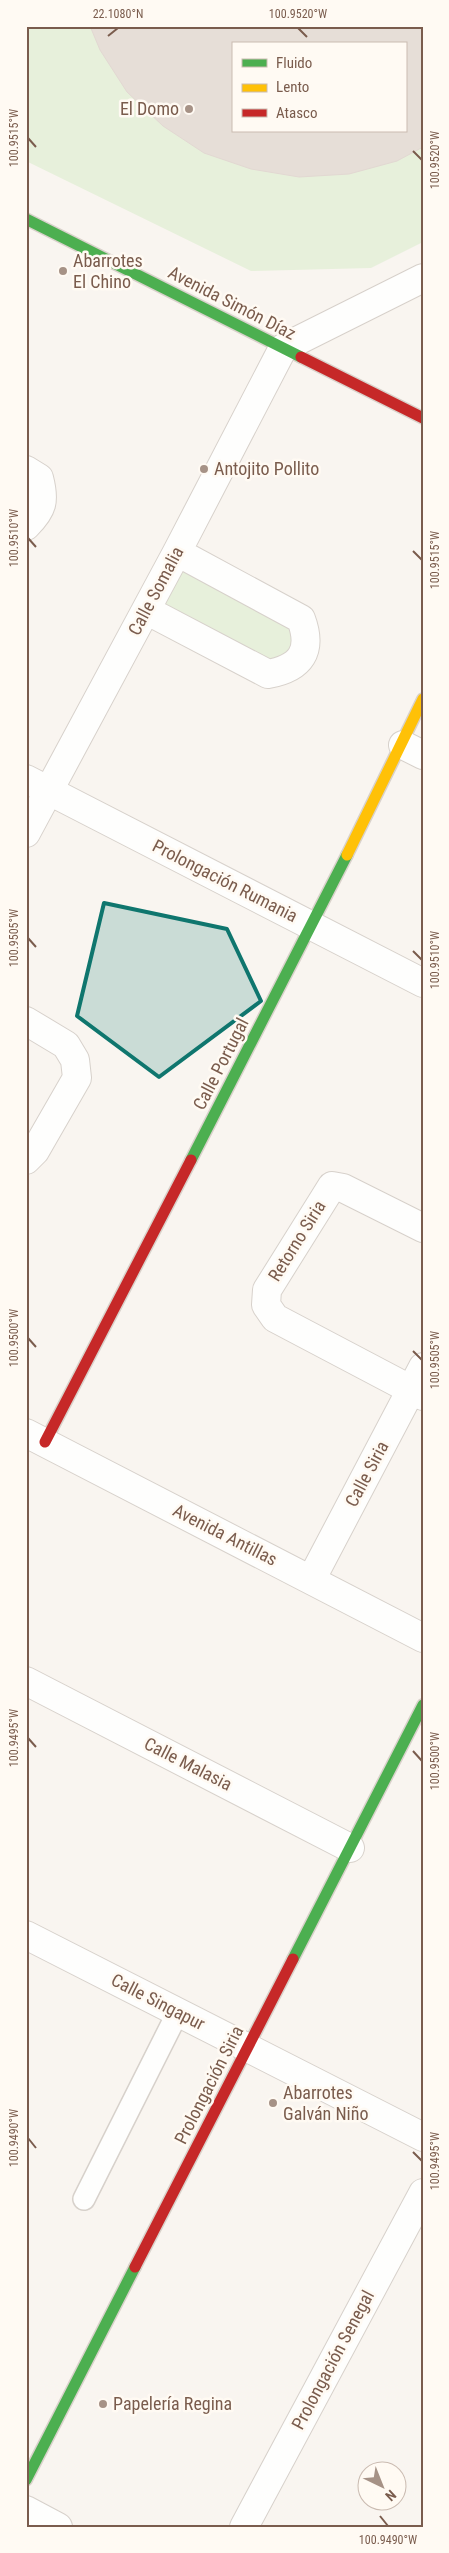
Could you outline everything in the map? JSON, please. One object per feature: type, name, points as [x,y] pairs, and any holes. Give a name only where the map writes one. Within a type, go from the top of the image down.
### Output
[{"type":"street","name":"Avenida Simón Díaz","points":[[26,219],[423,418]]},
{"type":"street","points":[[283,348],[423,278]]},
{"type":"street","name":"Calle Somalia","points":[[26,833],[37,785],[146,610],[283,348]]},
{"type":"street","points":[[26,470],[39,478],[44,496],[38,514],[26,526]]},
{"type":"street","points":[[146,610],[268,674],[287,671],[304,654],[307,634],[302,619],[177,552]]},
{"type":"street","name":"Calle Portugal","points":[[35,1437],[313,926],[413,750],[423,699]]},
{"type":"street","name":"Prolongación Rumania","points":[[37,785],[423,983]]},
{"type":"street","points":[[26,1021],[66,1045],[75,1060],[77,1078],[35,1151],[26,1160]]},
{"type":"street","name":"Retorno Siria","points":[[419,1384],[275,1318],[266,1306],[267,1290],[332,1186],[343,1188],[423,1228]]},
{"type":"street","name":"Calle Siria","points":[[311,1580],[419,1384]]},
{"type":"street","name":"Avenida Antillas","points":[[35,1437],[423,1638]]},
{"type":"street","name":"Calle Malasia","points":[[26,1680],[350,1848]]},
{"type":"street","name":"Prolongación Siria","points":[[26,2480],[423,1705]]},
{"type":"street","name":"Calle Singapur","points":[[26,1935],[423,2137]]},
{"type":"street","name":"Prolongación Senegal","points":[[244,2527],[423,2193]]},
{"type":"street","points":[[26,2510],[58,2527]]},
{"type":"lane","points":[[84,2199],[178,2012]]},
{"type":"highlighted area","points":[[104,903],[227,929],[261,1001],[159,1077],[77,1016]]},
{"type":"green space","points":[[26,26],[423,26],[423,242],[371,268],[251,271],[26,161]]},
{"type":"green space","points":[[183,567],[303,636],[276,684],[162,603]]},
{"type":"building","name":"El Domo","points":[[90,26],[423,26],[423,147],[397,161],[349,174],[299,177],[251,169],[204,153],[163,126],[127,92],[100,50]]},
{"type":"traffic: fast","points":[[26,219],[301,357]]},
{"type":"traffic: fast","points":[[191,1160],[347,855]]},
{"type":"traffic: fast","points":[[293,1959],[423,1705]]},
{"type":"traffic: fast","points":[[26,2480],[135,2267]]},
{"type":"traffic: slow","points":[[347,855],[423,699]]},
{"type":"traffic: jam","points":[[301,357],[423,418]]},
{"type":"traffic: jam","points":[[45,1442],[191,1160]]},
{"type":"traffic: jam","points":[[135,2267],[293,1959]]},
{"type":"place","name":"El Domo","points":[[189,109]]},
{"type":"place","name":"Abarrotes El Chino","points":[[63,271]]},
{"type":"place","name":"Antojito Pollito","points":[[204,469]]},
{"type":"place","name":"Abarrotes Galván Niño","points":[[273,2103]]},
{"type":"place","name":"Papelería Regina","points":[[103,2404]]}]
